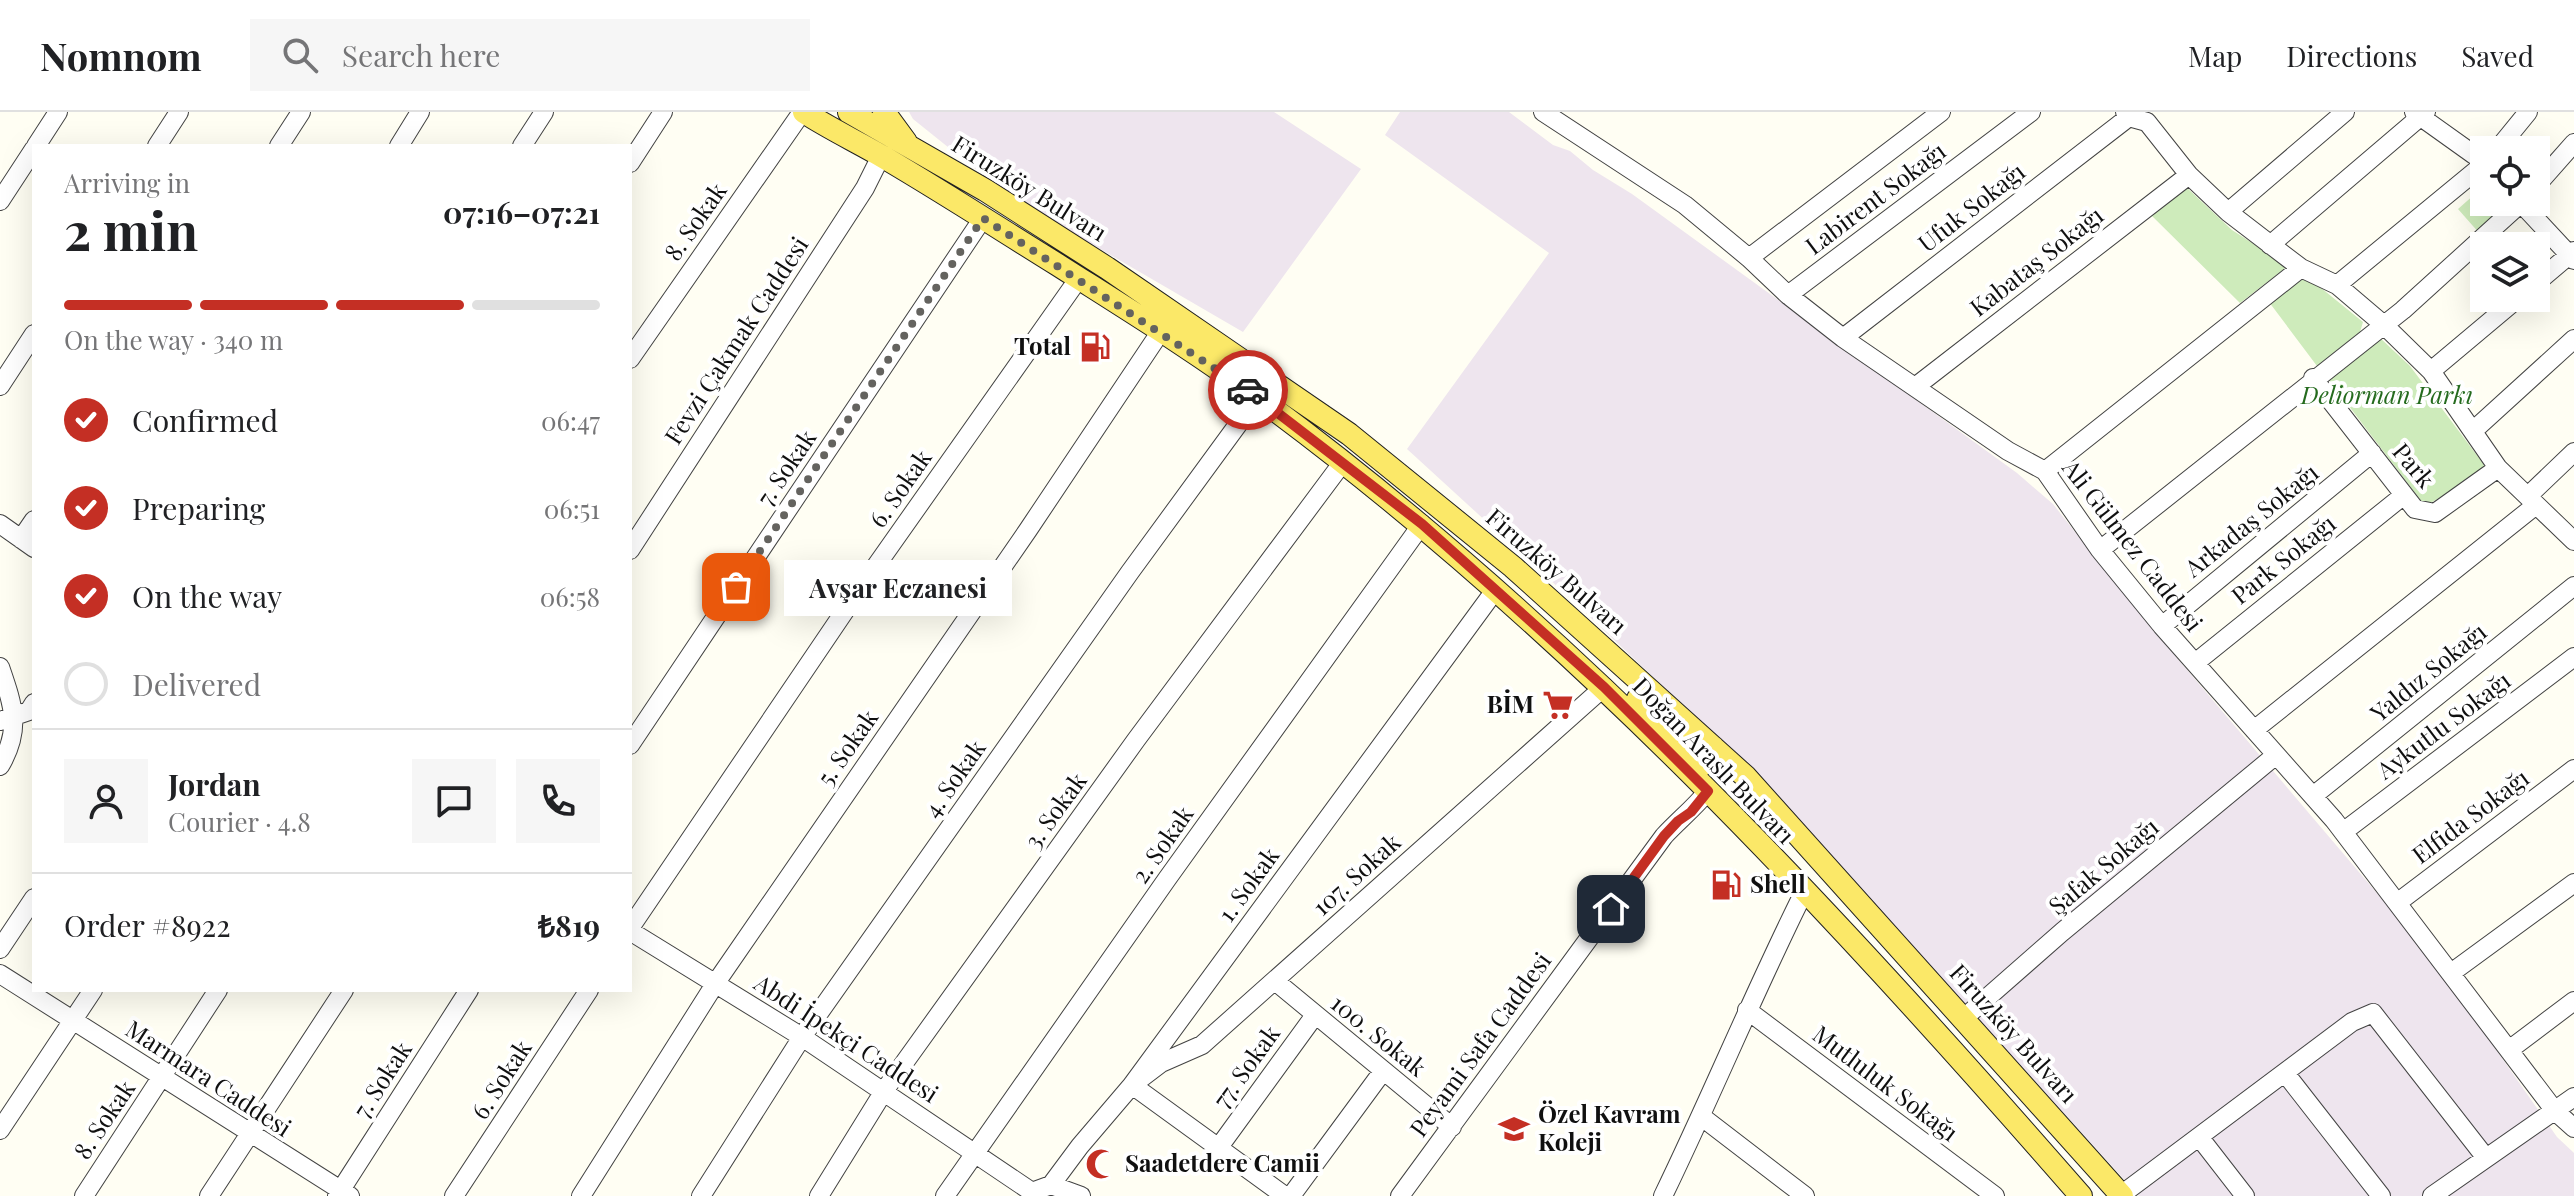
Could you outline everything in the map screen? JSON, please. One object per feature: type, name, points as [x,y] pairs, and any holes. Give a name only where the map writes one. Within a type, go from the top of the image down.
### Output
[{"type":"main road","name":"Doğan Araslı Bulvarı","points":[[803,112],[983,218],[1161,331],[1258,397],[1343,462],[1422,524],[1604,687],[1804,892]]},
{"type":"main road","name":"Firuzköy Bulvarı","points":[[849,112],[985,190],[1107,268],[1349,434],[1513,567],[1746,777],[2122,1196]]},
{"type":"main road","points":[[884,112],[909,147]]},
{"type":"main road","points":[[1576,662],[1618,679],[1697,760],[1710,763],[1715,756],[1713,747]]},
{"type":"main road","points":[[1708,791],[1719,786],[1736,788],[1804,851],[1819,858]]},
{"type":"main road","points":[[1804,892],[1941,1035],[2081,1196]]},
{"type":"street","points":[[38,144],[58,112]]},
{"type":"street","points":[[158,144],[179,112]]},
{"type":"street","points":[[280,144],[301,112]]},
{"type":"street","points":[[400,144],[420,112]]},
{"type":"street","points":[[523,144],[544,112]]},
{"type":"street","points":[[632,160],[663,112]]},
{"type":"street","name":"8. Sokak","points":[[632,356],[803,112]]},
{"type":"street","name":"Ali Gülmez Caddesi","points":[[1543,112],[1685,205],[1788,295],[1843,338],[2008,451],[2045,471],[2100,550],[2162,626],[2343,832],[2555,1111],[2574,1128]]},
{"type":"street","points":[[1749,258],[1941,112]]},
{"type":"street","name":"Labirent Sokağı","points":[[1788,295],[2031,112]]},
{"type":"street","points":[[2228,212],[2345,112]]},
{"type":"street","points":[[2508,136],[2528,112]]},
{"type":"street","points":[[2270,245],[2420,114],[2470,152]]},
{"type":"street","points":[[2140,116],[2189,175],[2228,212],[2301,268],[2337,285],[2431,371],[2498,468],[2574,541]]},
{"type":"street","name":"Ufuk Sokağı","points":[[1843,338],[2140,116]]},
{"type":"street","points":[[2550,170],[2574,143]]},
{"type":"street","points":[[0,201],[32,153]]},
{"type":"street","name":"Fevzi Çakmak Caddesi","points":[[632,547],[865,188],[881,156]]},
{"type":"street","name":"Kabataş Sokağı","points":[[1915,387],[2189,175]]},
{"type":"street","points":[[2337,285],[2470,175]]},
{"type":"street","points":[[2100,550],[2313,378],[2384,325],[2505,216]]},
{"type":"street","points":[[2534,216],[2572,255],[2550,272]]},
{"type":"street","name":"7. Sokak","points":[[632,742],[983,218]]},
{"type":"street","points":[[2045,471],[2301,268]]},
{"type":"street","name":"6. Sokak","points":[[632,926],[859,590],[1079,278]]},
{"type":"street","points":[[2431,371],[2501,312]]},
{"type":"street","name":"5. Sokak","points":[[581,1196],[715,984],[1028,530],[1161,331]]},
{"type":"street","points":[[0,386],[32,337]]},
{"type":"street","points":[[2474,430],[2574,339]]},
{"type":"street","name":"Park","points":[[2313,378],[2415,509],[2435,513],[2498,468]]},
{"type":"street","name":"4. Sokak","points":[[701,1196],[802,1037],[1130,572],[1258,397]]},
{"type":"street","points":[[2254,730],[2532,500],[2574,452]]},
{"type":"street","name":"Arkadaş Sokağı","points":[[2162,626],[2372,453]]},
{"type":"street","name":"3. Sokak","points":[[819,1196],[884,1091],[1127,753],[1343,462]]},
{"type":"street","name":"Park Sokağı","points":[[2195,663],[2404,495]]},
{"type":"street","points":[[0,524],[28,544]]},
{"type":"street","name":"2. Sokak","points":[[945,1196],[1167,879],[1422,524]]},
{"type":"street","name":"Yaldız Sokağı","points":[[2313,796],[2574,586]]},
{"type":"street","name":"1. Sokak","points":[[1051,1185],[1132,1085],[1496,589]]},
{"type":"street","name":"Aykutlu Sokağı","points":[[2343,832],[2574,657]]},
{"type":"street","points":[[0,667],[11,748],[0,766]]},
{"type":"street","name":"107. Sokak","points":[[1132,1085],[1161,1063],[1202,1045],[1604,687]]},
{"type":"street","points":[[7,718],[29,711],[32,706]]},
{"type":"street","name":"Şafak Sokağı","points":[[1964,1018],[2074,922],[2276,755]]},
{"type":"street","name":"Elfida Sokağı","points":[[2397,903],[2574,769]]},
{"type":"street","name":"Peyami Safa Caddesi","points":[[1400,1196],[1664,836],[1691,812],[1708,791]]},
{"type":"street","points":[[1691,812],[1708,811],[1732,816]]},
{"type":"street","points":[[2451,973],[2574,883]]},
{"type":"street","points":[[1663,1196],[1804,892]]},
{"type":"street","points":[[0,949],[32,901]]},
{"type":"street","name":"Abdi İpekçi Caddesi","points":[[632,930],[884,1091],[1031,1194]]},
{"type":"street","name":"Marmara Caddesi","points":[[0,974],[342,1195]]},
{"type":"street","name":"100. Sokak","points":[[1275,981],[1452,1127]]},
{"type":"street","points":[[0,1130],[92,992]]},
{"type":"street","name":"8. Sokak","points":[[84,1196],[217,992]]},
{"type":"street","points":[[209,1196],[343,992]]},
{"type":"street","name":"7. Sokak","points":[[342,1195],[468,992]]},
{"type":"street","name":"6. Sokak","points":[[454,1196],[588,992]]},
{"type":"street","points":[[2509,1050],[2574,1001]]},
{"type":"street","name":"Mutluluk Sokağı","points":[[1747,1010],[1995,1196]]},
{"type":"street","points":[[2122,1196],[2352,1022],[2373,1013],[2486,1158]]},
{"type":"street","name":"77. Sokak","points":[[1219,1147],[1315,1015]]},
{"type":"street","points":[[1132,1085],[1288,1196],[1383,1071]]},
{"type":"street","points":[[2285,1073],[2381,1196]]},
{"type":"street","points":[[2432,1196],[2574,1097]]},
{"type":"street","points":[[1702,1117],[1805,1196]]},
{"type":"street","points":[[2200,1138],[2245,1196]]},
{"type":"street","points":[[1031,1194],[1051,1185],[1081,1196]]},
{"type":"shaded area","points":[[909,112],[1274,112],[1361,169],[1243,332],[1009,196],[913,119]]},
{"type":"shaded area","points":[[1400,112],[1509,112],[1553,145],[1570,151],[1593,170],[1632,194],[2017,473],[2053,504],[2143,618],[2433,959],[2557,1137],[2574,1153],[2574,1196],[2139,1196],[1766,784],[1407,449],[1549,253],[1385,135]]},
{"type":"green space","points":[[2185,186],[2232,230],[2288,266],[2240,303],[2151,215]]},
{"type":"green space","points":[[2470,198],[2470,216],[2499,216],[2478,232],[2458,209]]},
{"type":"green space","name":"Deliorman Parkı","points":[[2299,279],[2310,279],[2363,322],[2360,332],[2317,366],[2269,302]]},
{"type":"green space","name":"Deliorman Parkı","points":[[2378,336],[2410,366],[2488,470],[2425,506],[2326,376]]},
{"type":"way so far","points":[[736,587],[983,218],[1248,390]]},
{"type":"place","name":"Total","points":[[1095,347]]},
{"type":"place","name":"Avşar Eczanesi","points":[[736,587]]},
{"type":"place","name":"BİM","points":[[1558,705]]},
{"type":"place","name":"Shell","points":[[1726,885]]},
{"type":"place","name":"Özel Kavram Koleji","points":[[1514,1129]]},
{"type":"place","name":"Saadetdere Camii","points":[[1101,1164]]},
{"type":"route","points":[[1248,390],[1422,524],[1604,687],[1708,791],[1691,812],[1664,836],[1611,909]]}]
